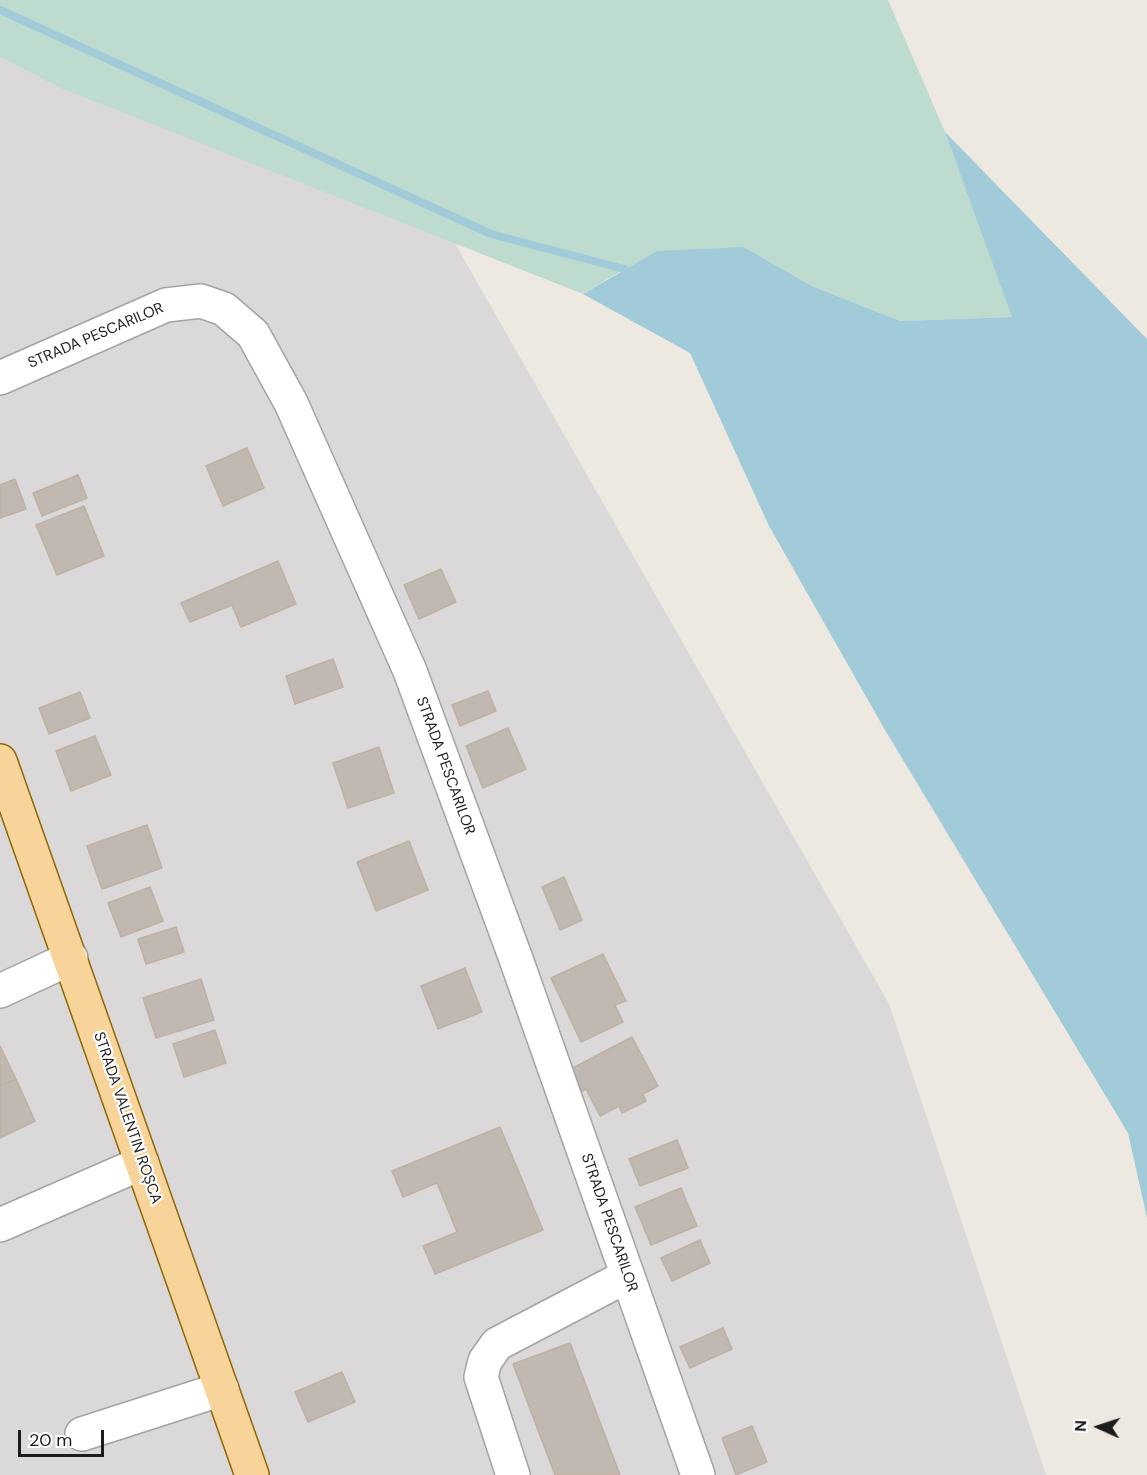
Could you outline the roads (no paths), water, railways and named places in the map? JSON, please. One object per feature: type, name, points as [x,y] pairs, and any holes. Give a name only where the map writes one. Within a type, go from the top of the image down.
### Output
[{"type":"main road","name":"STRADA VALENTIN ROȘCA","points":[[0,761],[252,1475]]},
{"type":"street","name":"STRADA PESCARILOR","points":[[0,378],[166,305],[201,301],[224,309],[253,334],[291,403],[410,671],[520,970],[698,1475]]},
{"type":"street","points":[[0,991],[71,958]]},
{"type":"street","points":[[0,1225],[142,1162]]},
{"type":"street","points":[[513,1475],[481,1377],[485,1361],[497,1344],[627,1276]]},
{"type":"street","points":[[82,1434],[222,1389]]},
{"type":"water","points":[[945,132],[1147,339],[1147,1218],[1128,1133],[885,730],[769,526],[690,353],[583,294],[657,251],[744,247],[812,286],[900,321],[1012,317]]},
{"type":"waterway","points":[[0,10],[491,234],[624,269]]}]
